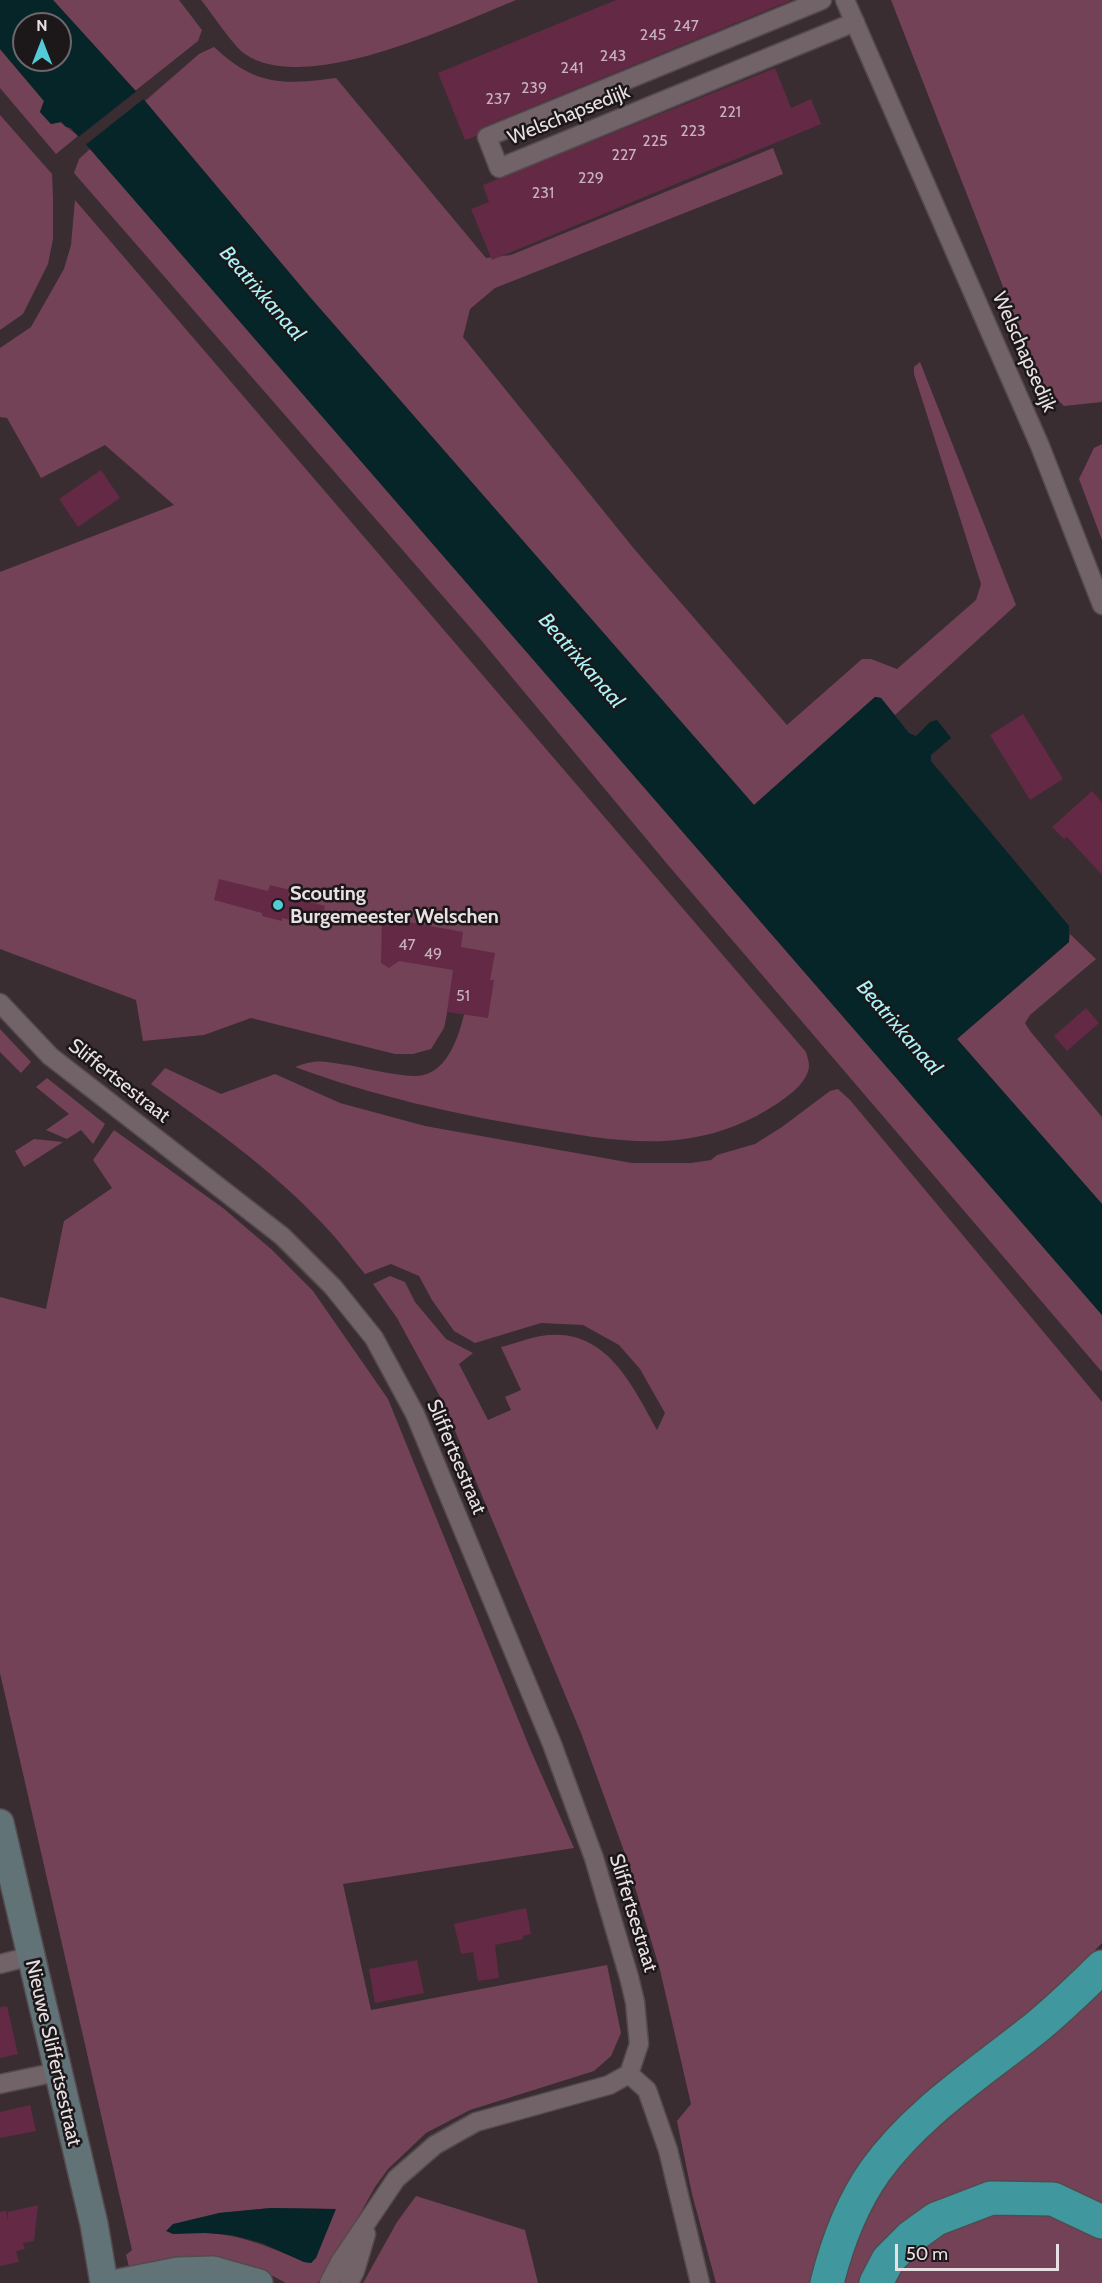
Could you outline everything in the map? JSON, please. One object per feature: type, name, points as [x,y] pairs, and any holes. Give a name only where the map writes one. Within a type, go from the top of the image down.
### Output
[{"type":"highway","points":[[827,2283],[836,2248],[852,2210],[866,2185],[888,2155],[940,2103],[1030,2033],[1102,1967]]},
{"type":"highway","points":[[876,2283],[888,2260],[911,2237],[936,2219],[991,2198],[1053,2199],[1102,2222]]},
{"type":"street","name":"Welschapsedijk","points":[[822,0],[486,137],[499,168],[855,22]]},
{"type":"street","name":"Welschapsedijk","points":[[845,0],[1040,446],[1102,605]]},
{"type":"street","name":"Sliffertsestraat","points":[[0,1003],[50,1056],[282,1236],[333,1287],[374,1338],[415,1414],[552,1744],[594,1858],[635,2002],[639,2044],[628,2074]]},
{"type":"street","name":"Nieuwe Sliffertsestraat","points":[[0,1823],[94,2224],[104,2283]]},
{"type":"street","points":[[0,1964],[31,1956]]},
{"type":"street","points":[[0,2084],[57,2072]]},
{"type":"street","points":[[329,2283],[340,2262],[396,2180],[435,2145],[476,2122],[609,2085],[628,2074],[647,2090],[668,2150],[700,2283]]},
{"type":"street","points":[[349,2283],[355,2271],[368,2223]]},
{"type":"street","points":[[118,2283],[178,2271],[213,2270],[259,2283]]},
{"type":"shaded area","points":[[53,0],[179,0],[202,30],[198,41],[135,91],[72,21],[72,12],[64,12]]},
{"type":"shaded area","points":[[201,0],[516,0],[456,25],[380,52],[341,62],[304,67],[272,65],[245,54]]},
{"type":"shaded area","points":[[891,0],[1102,0],[1102,402],[1064,406],[1041,384]]},
{"type":"shaded area","points":[[214,47],[243,69],[270,80],[300,82],[336,78],[486,258],[511,255],[773,148],[783,174],[495,288],[470,309],[463,337],[635,550],[787,725],[862,659],[871,659],[897,669],[976,600],[981,584],[914,374],[914,367],[920,362],[1016,605],[895,715],[881,698],[875,697],[754,805],[309,296],[145,101],[199,54]]},
{"type":"shaded area","points":[[0,49],[12,63],[12,72],[19,72],[44,101],[40,112],[51,124],[61,122],[78,136],[56,154],[0,88]]},
{"type":"shaded area","points":[[0,115],[52,174],[53,239],[48,264],[23,314],[0,330]]},
{"type":"shaded area","points":[[90,149],[1102,1315],[1102,1372],[668,865],[481,640],[74,173],[79,159]]},
{"type":"shaded area","points":[[75,200],[806,1052],[809,1063],[805,1077],[780,1102],[734,1126],[702,1136],[672,1140],[633,1141],[506,1123],[384,1095],[295,1067],[310,1062],[321,1062],[408,1076],[431,1073],[442,1064],[458,1035],[473,971],[456,969],[444,1028],[431,1049],[413,1054],[395,1054],[251,1018],[204,1035],[143,1041],[136,1000],[0,949],[0,572],[174,505],[105,445],[41,478],[7,418],[0,417],[0,348],[31,327],[64,269],[71,245]]},
{"type":"shaded area","points":[[1102,444],[1102,540],[1079,479],[1094,448]]},
{"type":"shaded area","points":[[1070,934],[1096,959],[1030,1015],[1025,1023],[1102,1117],[1102,1204],[957,1039],[1069,942]]},
{"type":"shaded area","points":[[0,1029],[31,1062],[21,1073],[0,1052]]},
{"type":"shaded area","points":[[165,1068],[221,1094],[275,1074],[340,1103],[425,1126],[632,1163],[691,1163],[711,1160],[717,1155],[755,1144],[830,1091],[838,1089],[850,1100],[1102,1402],[1102,1943],[1022,2025],[946,2087],[819,2283],[716,2283],[692,2194],[677,2121],[691,2104],[660,1970],[624,1851],[581,1733],[443,1402],[397,1318],[373,1284],[390,1276],[405,1282],[415,1302],[446,1339],[473,1353],[459,1364],[488,1420],[511,1410],[505,1397],[521,1390],[501,1347],[541,1336],[563,1335],[582,1340],[599,1349],[613,1362],[637,1394],[657,1430],[665,1413],[640,1369],[619,1345],[583,1325],[541,1323],[475,1343],[454,1331],[432,1300],[419,1276],[391,1264],[365,1274],[326,1227],[281,1183],[151,1084]]},
{"type":"shaded area","points":[[47,1078],[105,1124],[93,1144],[81,1130],[67,1139],[46,1130],[69,1114],[36,1087]]},
{"type":"shaded area","points":[[114,1130],[223,1208],[271,1249],[313,1291],[388,1399],[531,1751],[574,1848],[343,1884],[371,2010],[607,1965],[621,2033],[611,2056],[594,2071],[470,2110],[426,2133],[388,2169],[375,2187],[324,2278],[317,2283],[286,2283],[256,2267],[217,2259],[130,2271],[126,2255],[132,2250],[0,1673],[0,1297],[46,1309],[64,1221],[112,1188],[93,1160]],"holes":[[[271,2208],[335,2209],[311,2263],[240,2238],[208,2233],[173,2234],[219,2213]]]},
{"type":"shaded area","points":[[34,1139],[63,1142],[24,1167],[15,1151]]},
{"type":"shaded area","points":[[1102,1977],[1102,2213],[989,2191],[867,2283],[839,2283],[850,2234],[892,2161]]},
{"type":"shaded area","points":[[416,2196],[525,2230],[538,2283],[363,2283],[397,2222]]},
{"type":"shaded area","points":[[1022,2205],[1102,2231],[1102,2283],[884,2283],[915,2242]]},
{"type":"water","points":[[0,0],[53,0],[64,12],[12,12],[12,63],[0,49]]},
{"type":"water","name":"Beatrixkanaal","points":[[72,21],[145,101],[309,296],[754,805],[875,697],[881,698],[909,733],[916,736],[930,722],[937,720],[951,738],[931,755],[931,761],[1069,926],[1069,942],[957,1039],[1102,1204],[1102,1315],[90,149],[71,128],[61,122],[51,124],[40,112],[44,101],[19,72],[72,72]]},
{"type":"water","points":[[271,2208],[336,2209],[316,2258],[311,2263],[262,2243],[232,2235],[173,2234],[166,2231],[173,2224],[219,2213]]},
{"type":"pier","points":[[138,90],[146,97],[84,146],[77,138]]},
{"type":"building","points":[[616,0],[792,0],[483,127],[476,136],[465,140],[438,73]]},
{"type":"building","points":[[775,68],[791,108],[811,99],[821,124],[492,260],[471,209],[489,202],[483,185]]},
{"type":"building","points":[[101,470],[120,498],[78,527],[59,499]]},
{"type":"building","points":[[1023,714],[1063,779],[1030,800],[990,735]]},
{"type":"building","points":[[1092,791],[1102,802],[1102,875],[1067,837],[1064,839],[1052,827]]},
{"type":"building","points":[[219,879],[268,891],[270,885],[290,890],[288,896],[325,906],[320,927],[262,916],[262,913],[214,900]]},
{"type":"building","points":[[382,917],[463,932],[461,947],[495,953],[490,980],[494,980],[488,1018],[447,1012],[453,970],[399,961],[389,968],[381,963]]},
{"type":"building","points":[[1086,1008],[1099,1023],[1067,1051],[1054,1036]]},
{"type":"building","points":[[526,1908],[531,1934],[523,1936],[523,1939],[495,1945],[499,1978],[478,1981],[473,1952],[461,1954],[454,1924]]},
{"type":"building","points":[[417,1960],[424,1993],[375,2003],[369,1969]]},
{"type":"building","points":[[7,2006],[18,2054],[0,2058],[0,2007]]},
{"type":"building","points":[[30,2105],[36,2131],[0,2138],[0,2112]]},
{"type":"building","points":[[38,2205],[34,2241],[23,2243],[25,2249],[16,2251],[19,2262],[0,2266],[0,2212],[6,2211],[8,2220],[8,2212]]},
{"type":"place","name":"Scouting Burgemeester Welschen","points":[[278,905]]}]
